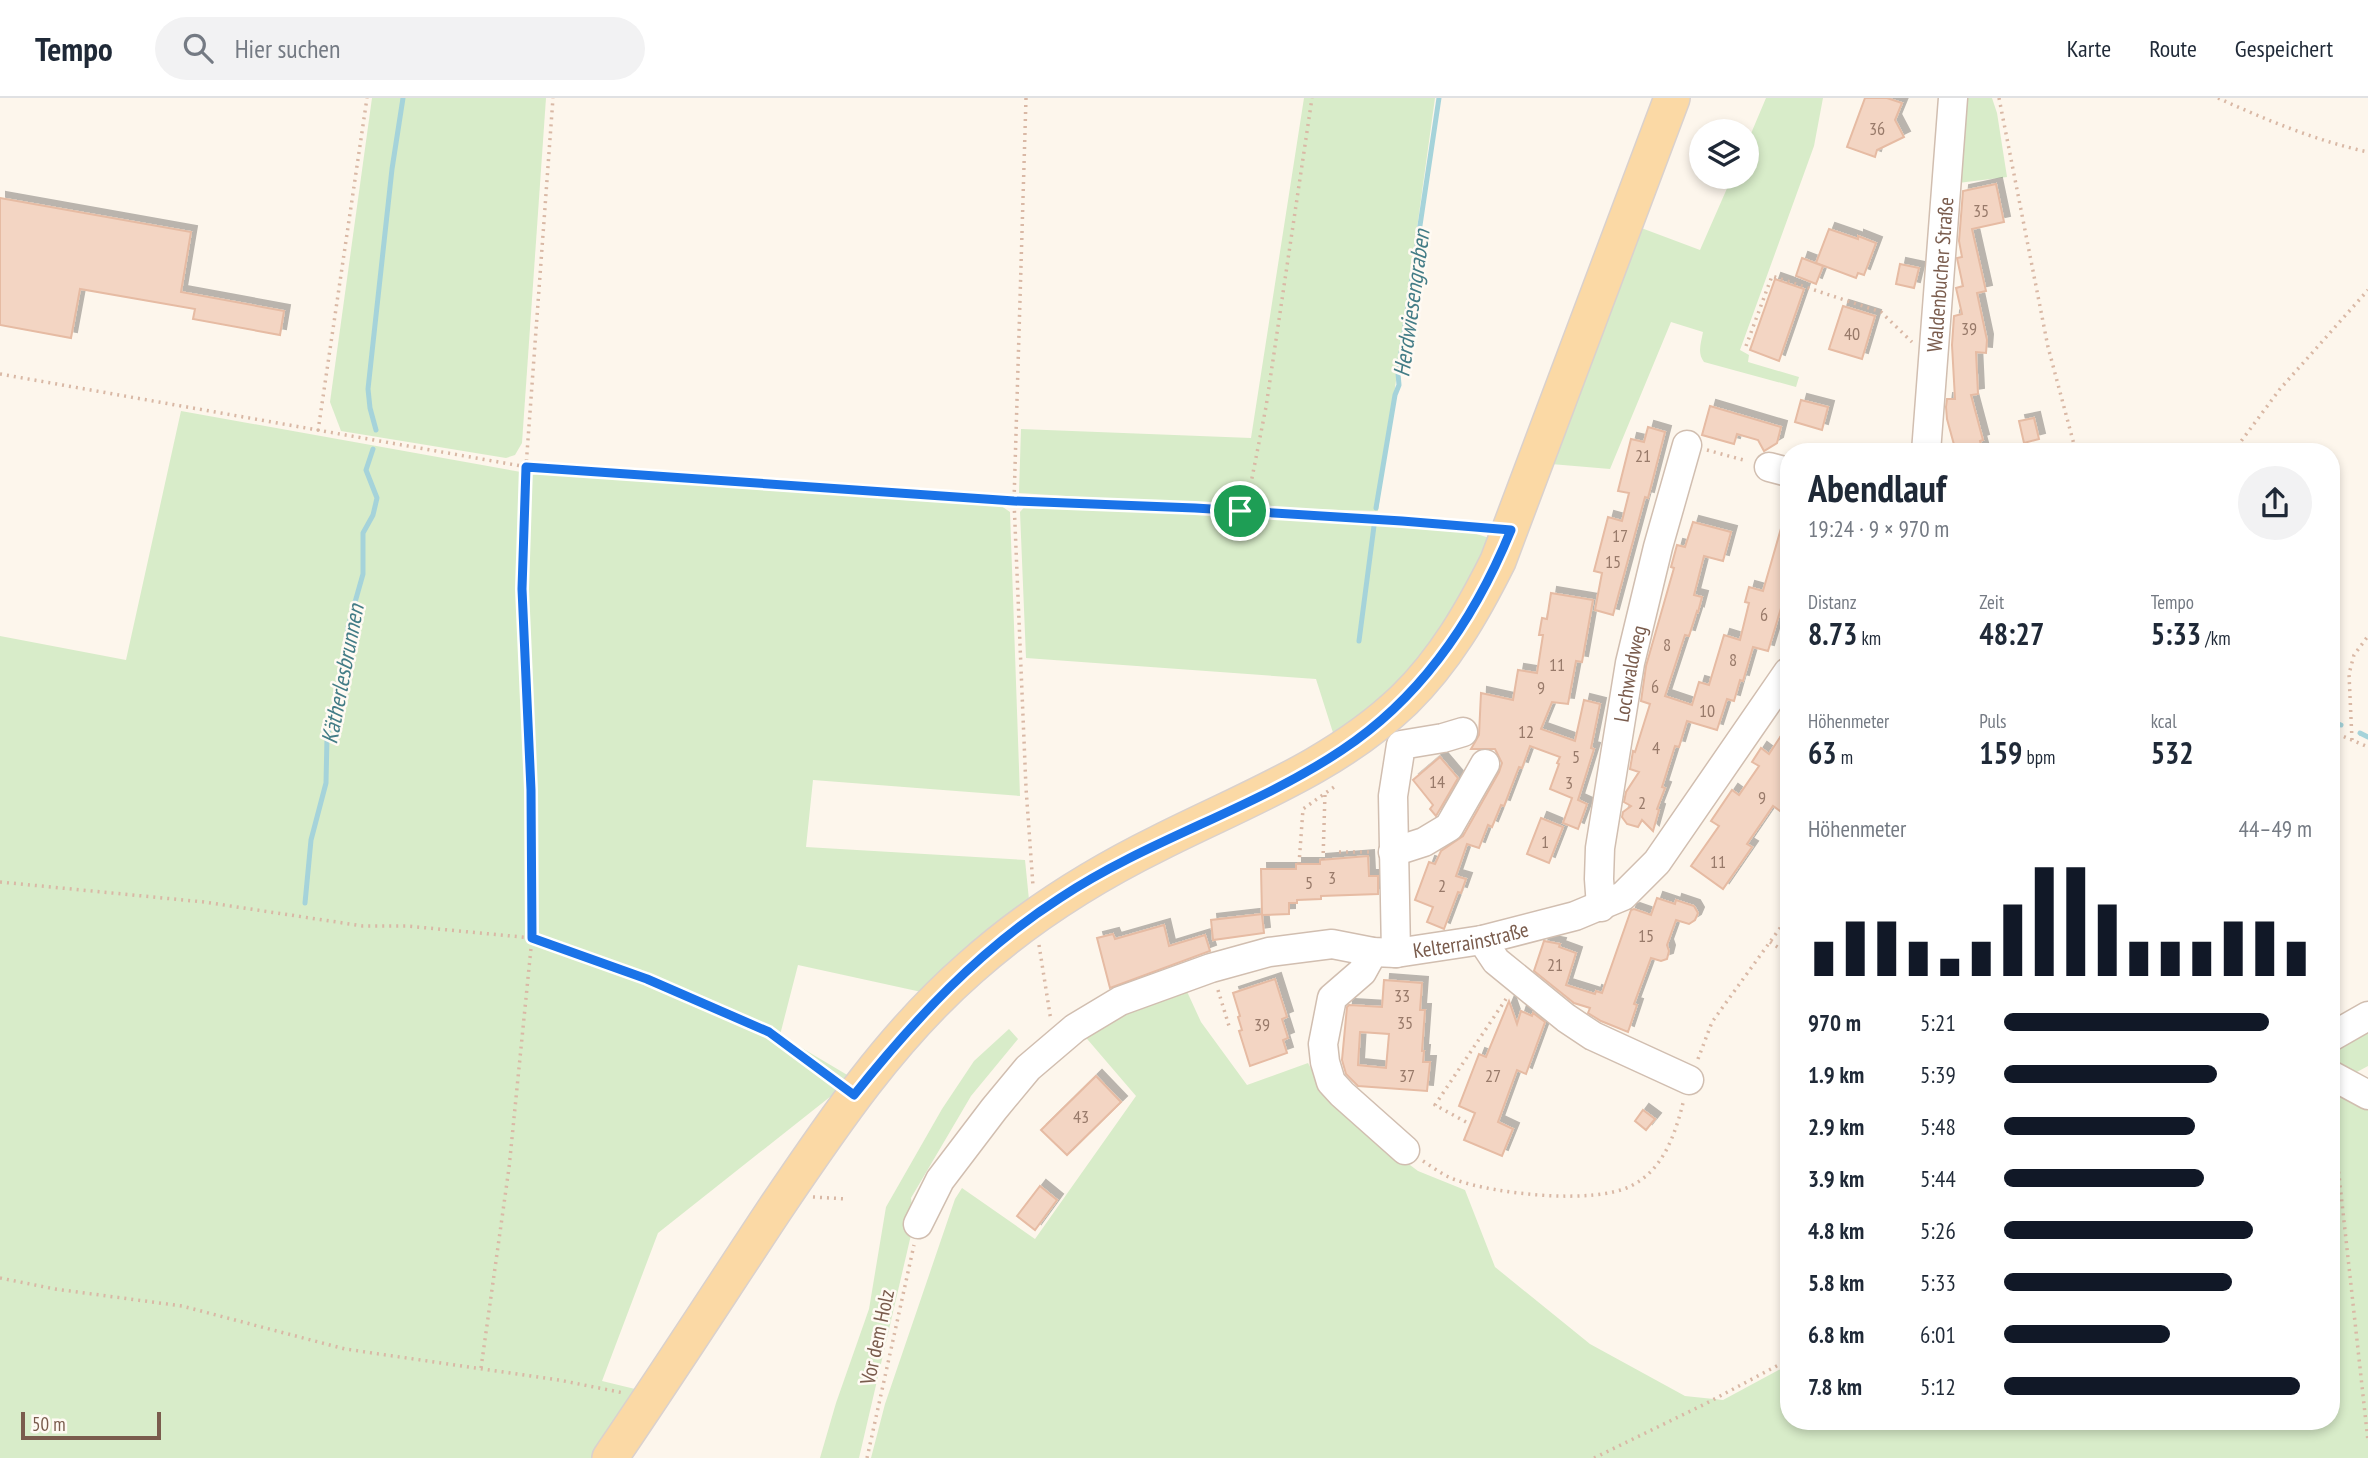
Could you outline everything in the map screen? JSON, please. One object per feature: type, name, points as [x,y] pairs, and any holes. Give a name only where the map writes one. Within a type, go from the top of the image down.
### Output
[{"type":"main road","points":[[610,1458],[854,1095],[890,1050],[936,1000],[996,945],[1058,899],[1106,870],[1310,769],[1342,750],[1406,698],[1449,646],[1482,592],[1511,530],[1672,98]]},
{"type":"street","name":"Waldenbucher Straße","points":[[1927,443],[1953,98]]},
{"type":"street","name":"Lochwaldweg","points":[[1601,906],[1600,848],[1630,663],[1658,547],[1697,447]]},
{"type":"street","name":"Kelterrainstraße","points":[[919,1224],[940,1180],[1028,1068],[1056,1043],[1099,1012],[1120,1001],[1211,968],[1269,951],[1332,944],[1385,953],[1482,940],[1575,916],[1623,896],[1657,862],[1780,684]]},
{"type":"street","points":[[1405,1150],[1331,1082],[1323,1044],[1332,998],[1385,953],[1393,852],[1393,796],[1401,745],[1463,732]]},
{"type":"street","points":[[1393,852],[1424,842],[1449,827],[1485,764]]},
{"type":"street","points":[[1482,940],[1496,961],[1593,1037],[1689,1080]]},
{"type":"street","points":[[2340,1032],[2368,1016]]},
{"type":"street","points":[[2340,1080],[2368,1095]]},
{"type":"path","points":[[318,431],[368,98]]},
{"type":"path","points":[[481,1368],[509,1168],[532,938],[531,790],[522,589],[526,467],[553,98]]},
{"type":"path","points":[[1026,98],[1014,501],[1026,788],[1036,916],[1046,1001],[1056,1043]]},
{"type":"path","points":[[1240,511],[1251,483],[1266,407],[1312,98]]},
{"type":"path","points":[[1999,98],[2048,347],[2074,443]]},
{"type":"path","points":[[2218,98],[2249,113],[2296,130],[2368,152]]},
{"type":"path","points":[[1746,346],[1772,276],[1881,312],[1932,358]]},
{"type":"path","points":[[2240,443],[2280,389],[2368,290]]},
{"type":"path","points":[[0,374],[526,467],[1014,501],[1240,511],[1511,530]]},
{"type":"path","points":[[1697,447],[1779,470]]},
{"type":"path","points":[[2352,740],[2350,674],[2354,654],[2368,636]]},
{"type":"path","points":[[2340,735],[2368,747]]},
{"type":"path","points":[[1323,860],[1325,793]]},
{"type":"path","points":[[1299,864],[1303,809]]},
{"type":"path","points":[[1339,852],[1393,852]]},
{"type":"path","points":[[0,882],[204,902],[363,926],[407,926],[532,938],[647,979],[769,1032],[854,1095]]},
{"type":"path","points":[[1405,1150],[1453,1179],[1484,1188],[1563,1197],[1605,1193],[1631,1187],[1650,1173],[1664,1157],[1678,1124],[1689,1080],[1712,1022],[1780,928]]},
{"type":"path","points":[[1770,942],[1780,949]]},
{"type":"path","points":[[1466,1122],[1435,1105],[1519,980]]},
{"type":"path","points":[[1219,992],[1229,1026]]},
{"type":"path","points":[[2340,1183],[2368,1441]]},
{"type":"path","name":"Vor dem Holz","points":[[867,1458],[919,1224]]},
{"type":"path","points":[[0,1278],[55,1289],[182,1307],[345,1349],[481,1368],[650,1398]]},
{"type":"path","points":[[1594,1458],[1780,1364]]},
{"type":"green space","points":[[372,98],[546,98],[522,443],[515,455],[506,458],[341,431],[330,402]]},
{"type":"green space","points":[[1304,98],[1435,98],[1378,511],[1237,507],[1019,493],[1021,429],[1251,438]]},
{"type":"green space","points":[[1766,98],[1823,98],[1814,146],[1740,350],[1749,355],[1748,362],[1799,377],[1796,387],[1704,362],[1700,351],[1703,332],[1671,322],[1610,469],[1551,464],[1636,226],[1700,250],[1727,189],[1759,189],[1757,119]]},
{"type":"green space","points":[[1965,98],[1992,98],[1997,113],[2007,177],[1958,183]]},
{"type":"green space","points":[[181,411],[521,472],[997,503],[1010,512],[1020,796],[813,780],[806,847],[1025,860],[1029,900],[977,939],[926,993],[798,965],[780,1035],[849,1076],[845,1085],[658,1233],[602,1381],[635,1389],[594,1458],[0,1458],[0,636],[126,660]]},
{"type":"green space","points":[[1027,504],[1457,528],[1496,540],[1444,637],[1391,698],[1335,739],[1316,679],[1026,658],[1020,512]]},
{"type":"green space","points":[[1184,985],[1201,1022],[1247,1085],[1308,1063],[1326,1096],[1382,1144],[1418,1171],[1465,1190],[1495,1267],[1590,1344],[1685,1396],[1723,1400],[1780,1369],[1780,1430],[2340,1430],[2340,1096],[2368,1105],[2368,1458],[871,1458],[885,1404],[955,1199],[962,1188],[1035,1239],[1136,1096],[1082,1033]]},
{"type":"green space","points":[[2368,1023],[2368,1066],[2355,1073],[2340,1063],[2340,1042]]},
{"type":"green space","points":[[1009,1029],[1018,1039],[971,1096],[911,1198],[914,1222],[859,1458],[820,1458],[869,1309],[886,1207],[942,1109],[974,1061]]},
{"type":"building","points":[[1865,98],[1887,98],[1902,103],[1895,120],[1904,137],[1877,150],[1875,157],[1847,147]]},
{"type":"building","points":[[1996,184],[2004,222],[1972,229],[1986,291],[1977,293],[1987,340],[1986,353],[1976,352],[1978,394],[1971,395],[1983,440],[1981,443],[1954,443],[1946,407],[1947,399],[1955,399],[1952,345],[1954,316],[1962,314],[1956,288],[1963,286],[1957,258],[1962,257],[1959,241],[1963,191]]},
{"type":"building","points":[[0,198],[191,232],[181,292],[284,311],[280,335],[193,319],[195,309],[80,289],[71,338],[0,325]]},
{"type":"building","points":[[1829,229],[1876,243],[1864,275],[1858,273],[1856,278],[1816,263]]},
{"type":"building","points":[[1802,258],[1823,266],[1816,284],[1796,276]]},
{"type":"building","points":[[1900,264],[1919,268],[1914,288],[1896,284]]},
{"type":"building","points":[[1775,279],[1804,289],[1779,361],[1750,350]]},
{"type":"building","points":[[1843,306],[1875,316],[1862,359],[1829,349]]},
{"type":"building","points":[[1801,400],[1828,407],[1822,430],[1795,422]]},
{"type":"building","points":[[1710,406],[1781,427],[1777,443],[1764,451],[1758,440],[1737,434],[1734,444],[1702,435]]},
{"type":"building","points":[[2034,418],[2039,439],[2024,443],[2019,421]]},
{"type":"building","points":[[1648,427],[1665,432],[1613,615],[1595,610],[1602,573],[1594,571],[1608,517],[1622,521],[1629,493],[1618,491],[1631,439],[1644,442]]},
{"type":"building","points":[[1693,522],[1731,532],[1723,561],[1704,556],[1694,595],[1702,597],[1698,612],[1689,636],[1685,635],[1665,696],[1692,705],[1699,682],[1709,685],[1724,635],[1740,640],[1749,603],[1745,602],[1749,587],[1763,591],[1780,532],[1780,611],[1768,651],[1753,647],[1743,681],[1740,680],[1734,701],[1727,699],[1717,730],[1687,721],[1679,747],[1675,746],[1662,787],[1665,788],[1653,831],[1642,820],[1638,827],[1627,824],[1622,817],[1623,812],[1631,806],[1624,802],[1626,792],[1639,772],[1630,769],[1633,751],[1635,752],[1650,704],[1641,701],[1646,666],[1674,568],[1671,567],[1677,545],[1685,547]]},
{"type":"building","points":[[1551,593],[1593,600],[1582,662],[1576,661],[1568,704],[1552,702],[1541,729],[1575,741],[1584,700],[1600,704],[1591,748],[1594,749],[1578,800],[1587,804],[1578,829],[1563,823],[1572,798],[1550,789],[1560,757],[1530,746],[1504,806],[1501,805],[1492,827],[1488,825],[1479,848],[1467,844],[1456,876],[1466,879],[1444,929],[1427,922],[1433,907],[1415,900],[1429,862],[1435,864],[1441,851],[1463,836],[1499,772],[1502,763],[1495,749],[1471,749],[1479,735],[1481,693],[1513,700],[1518,670],[1537,673],[1543,635],[1539,635],[1542,618],[1547,619]]},
{"type":"building","points":[[1780,737],[1780,811],[1773,806],[1747,844],[1752,847],[1723,889],[1691,866],[1719,826],[1711,821],[1732,790],[1739,795],[1759,766],[1752,762],[1761,748],[1769,754]]},
{"type":"building","points":[[1440,757],[1458,778],[1436,816],[1430,809],[1433,805],[1413,780]]},
{"type":"building","points":[[1541,818],[1563,827],[1549,863],[1527,854]]},
{"type":"building","points":[[1368,856],[1369,876],[1378,876],[1378,894],[1321,896],[1321,899],[1297,900],[1297,903],[1289,903],[1289,914],[1262,915],[1264,933],[1213,940],[1211,920],[1262,914],[1261,869],[1296,869],[1296,864],[1320,864],[1320,860]]},
{"type":"building","points":[[1657,898],[1694,906],[1698,913],[1695,920],[1689,924],[1676,920],[1667,945],[1667,959],[1661,961],[1651,958],[1634,1004],[1637,1005],[1628,1032],[1588,1013],[1590,1008],[1574,1003],[1534,971],[1544,941],[1560,944],[1559,947],[1576,953],[1566,985],[1595,994],[1596,991],[1602,993],[1631,910],[1651,915]]},
{"type":"building","points":[[1164,925],[1169,946],[1205,935],[1210,951],[1110,988],[1097,938],[1113,934],[1115,939]]},
{"type":"building","points":[[1275,979],[1287,1017],[1282,1019],[1288,1038],[1283,1040],[1287,1053],[1250,1066],[1239,1031],[1242,1030],[1238,1017],[1240,1016],[1233,993]]},
{"type":"building","points":[[1384,980],[1422,983],[1420,1010],[1425,1010],[1423,1062],[1430,1062],[1427,1091],[1358,1086],[1346,1074],[1342,1060],[1347,1007],[1382,1007]],"holes":[[[1360,1032],[1389,1034],[1386,1068],[1358,1065]]]},
{"type":"building","points":[[1509,1001],[1517,1024],[1521,1011],[1532,1016],[1533,1013],[1545,1022],[1526,1074],[1517,1070],[1498,1122],[1513,1129],[1502,1156],[1464,1140],[1475,1113],[1459,1106],[1479,1054],[1486,1057]]},
{"type":"building","points":[[1096,1076],[1121,1102],[1067,1155],[1041,1130]]},
{"type":"building","points":[[1643,1110],[1655,1119],[1646,1130],[1635,1121]]},
{"type":"building","points":[[1040,1186],[1057,1200],[1035,1230],[1017,1216]]},
{"type":"waterway","name":"Kätherlesbrunnen","points":[[376,430],[368,389],[392,169],[403,98]]},
{"type":"waterway","name":"Herdwiesengraben","points":[[1376,508],[1399,385],[1398,373],[1439,98]]},
{"type":"waterway","name":"Kätherlesbrunnen","points":[[305,903],[311,840],[326,783],[327,737],[342,678],[348,627],[363,574],[363,533],[373,515],[377,498],[366,470],[373,449]]},
{"type":"waterway","name":"Herdwiesengraben","points":[[1359,641],[1374,526]]},
{"type":"waterway","points":[[2360,733],[2368,737]]},
{"type":"route","points":[[526,467],[1014,501],[1240,511],[1511,530],[1477,602],[1449,646],[1406,698],[1377,724],[1342,750],[1298,776],[1106,870],[1058,899],[966,971],[926,1010],[854,1095],[769,1032],[647,979],[532,938],[531,790],[522,589],[526,467]]}]
